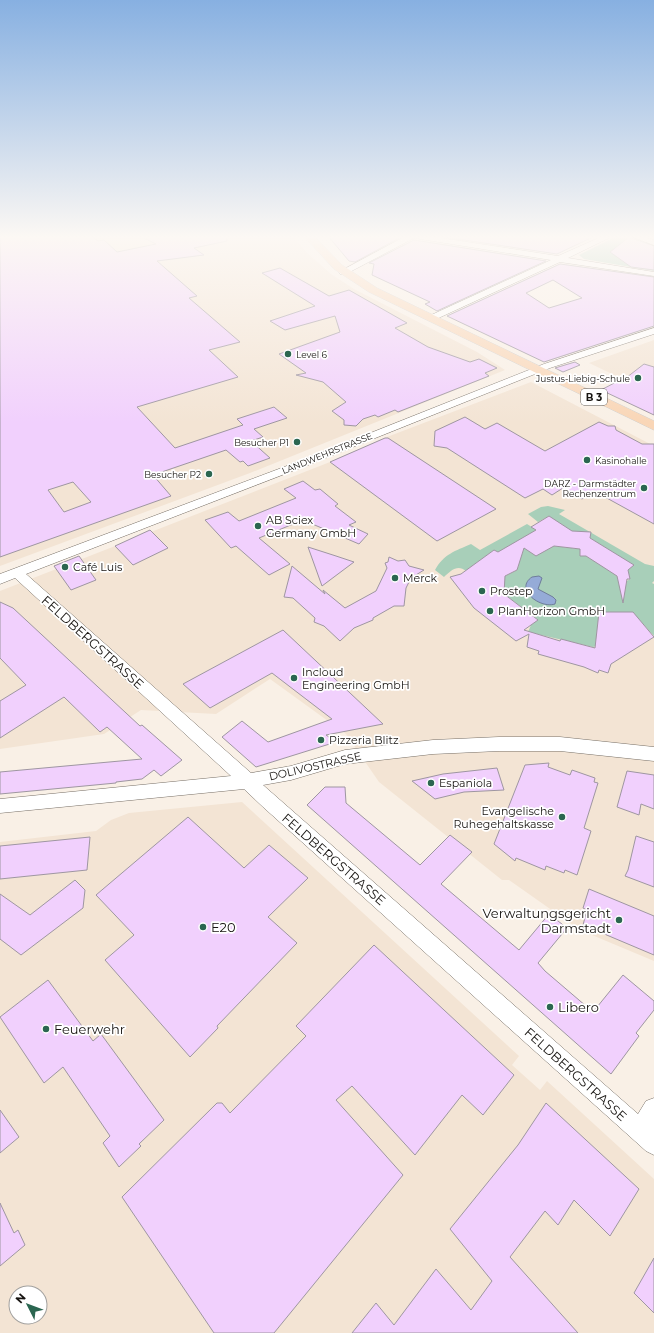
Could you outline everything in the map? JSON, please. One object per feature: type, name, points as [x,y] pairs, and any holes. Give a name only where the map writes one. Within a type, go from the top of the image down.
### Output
[{"type":"main road","name":"B 3","points":[[391,298],[653,426]]},
{"type":"street","points":[[432,318],[475,298]]},
{"type":"street","name":"LANDWEHRSTRASSE","points":[[0,579],[304,463],[538,370],[654,331]]},
{"type":"street","name":"FELDBERGSTRASSE","points":[[16,572],[275,807],[647,1137]]},
{"type":"street","name":"DOLIVOSTRASSE","points":[[0,806],[248,781],[291,773],[346,757],[433,747],[499,744],[560,744],[654,754]]},
{"type":"street","points":[[647,1137],[654,1109]]},
{"type":"shaded area","points":[[0,298],[372,298],[477,352],[505,370],[250,473],[0,566]]},
{"type":"shaded area","name":"Justus-Liebig-Schule","points":[[654,340],[654,394],[589,363]]},
{"type":"shaded area","points":[[531,382],[654,446],[654,961],[580,930],[509,880],[502,880],[379,782],[346,734],[270,679],[216,714],[141,710],[104,734],[0,749],[0,591],[330,462],[387,437]]},
{"type":"shaded area","points":[[242,802],[519,1056],[512,1065],[540,1090],[547,1081],[654,1179],[654,1333],[0,1333],[0,842],[96,831],[111,820],[129,813]]},
{"type":"green space","points":[[548,506],[565,510],[559,514],[645,564],[654,566],[654,581],[652,583],[654,584],[654,636],[632,612],[599,612],[597,636],[599,645],[593,647],[528,632],[531,625],[537,619],[504,594],[493,582],[517,570],[519,564],[494,550],[466,571],[457,568],[452,570],[444,577],[435,570],[442,560],[455,551],[471,544],[480,550],[527,524],[535,529],[546,545],[580,549],[580,556],[586,556],[613,572],[619,580],[627,581],[630,579],[625,573],[633,565],[590,538],[567,531],[549,516],[538,522],[528,514],[541,507]]},
{"type":"water","points":[[539,576],[542,578],[538,589],[553,597],[556,600],[555,604],[549,605],[536,601],[527,592],[527,582],[532,577]]},
{"type":"building","points":[[0,298],[189,298],[240,342],[209,350],[238,377],[137,407],[175,448],[243,425],[237,419],[274,407],[287,418],[254,429],[263,437],[251,441],[270,458],[248,466],[243,461],[240,462],[226,450],[153,475],[171,496],[0,557]],"holes":[[[73,482],[91,502],[64,512],[48,490]]]},
{"type":"building","points":[[302,298],[363,298],[407,323],[395,328],[428,347],[470,362],[479,359],[497,368],[485,373],[489,376],[398,412],[395,410],[378,417],[375,415],[363,419],[356,426],[344,425],[344,420],[332,411],[346,402],[323,382],[296,375],[306,373],[279,354],[340,332],[335,316],[285,330],[270,321],[315,306]]},
{"type":"building","points":[[422,298],[465,298],[437,311],[425,304],[430,302]]},
{"type":"building","points":[[486,298],[534,298],[549,308],[581,298],[654,298],[654,326],[544,362],[447,316]]},
{"type":"building","points":[[575,362],[580,365],[563,372],[555,368]]},
{"type":"building","points":[[644,364],[654,367],[654,415],[601,390],[620,380],[622,381]]},
{"type":"building","points":[[465,417],[485,429],[497,423],[545,451],[599,422],[608,426],[615,426],[616,430],[642,444],[654,444],[654,524],[594,491],[582,499],[563,488],[552,495],[543,489],[525,498],[447,448],[434,446],[435,431]]},
{"type":"building","points":[[388,438],[496,509],[437,541],[330,462]]},
{"type":"building","points":[[303,481],[315,490],[320,489],[338,504],[335,506],[356,522],[349,525],[368,534],[359,544],[303,520],[259,538],[290,564],[269,575],[236,546],[231,548],[205,520],[228,512],[239,521],[296,498],[284,489]]},
{"type":"building","points":[[549,516],[572,531],[591,532],[590,538],[634,565],[628,570],[630,579],[627,579],[623,603],[617,576],[586,556],[580,556],[580,549],[554,546],[536,556],[524,548],[517,570],[505,576],[504,594],[538,620],[524,630],[560,641],[561,639],[595,648],[599,612],[633,612],[654,637],[611,664],[608,673],[599,670],[598,673],[584,667],[538,654],[539,651],[527,647],[529,634],[516,641],[474,608],[450,577],[461,574],[494,550],[498,552],[536,530],[531,527]]},
{"type":"building","points":[[150,530],[168,548],[133,565],[115,546]]},
{"type":"building","points":[[308,547],[336,556],[354,562],[322,586]]},
{"type":"building","points":[[79,556],[96,580],[71,590],[54,566]]},
{"type":"building","points":[[389,557],[398,561],[405,560],[409,566],[424,570],[411,578],[406,588],[404,606],[394,606],[373,618],[373,620],[354,628],[340,641],[324,626],[314,622],[315,618],[293,598],[284,597],[292,566],[325,594],[323,590],[345,608],[376,591],[387,568],[385,563],[388,562]]},
{"type":"building","points":[[0,602],[13,608],[140,726],[142,725],[182,760],[161,776],[154,770],[142,779],[116,783],[0,794],[0,772],[142,759],[107,727],[100,732],[64,697],[0,738],[0,701],[26,685],[0,658]]},
{"type":"building","points":[[283,630],[383,724],[326,735],[336,742],[256,767],[222,737],[242,721],[268,742],[332,719],[272,673],[210,708],[183,684]]},
{"type":"building","points":[[549,763],[548,767],[570,775],[572,770],[595,778],[594,782],[598,783],[584,828],[591,831],[577,875],[565,870],[564,873],[546,866],[545,870],[516,858],[515,861],[494,844],[525,765]]},
{"type":"building","points":[[497,768],[504,790],[464,792],[435,799],[412,781],[443,774]]},
{"type":"building","points":[[627,771],[654,775],[654,809],[641,804],[639,815],[617,807]]},
{"type":"building","points":[[325,787],[345,787],[346,803],[420,865],[450,835],[472,852],[441,884],[519,950],[549,914],[567,928],[538,963],[545,971],[593,1012],[623,975],[654,1001],[654,1010],[636,1033],[639,1036],[611,1074],[307,805]]},
{"type":"building","name":"E20","points":[[188,817],[244,868],[269,845],[308,878],[268,917],[297,943],[217,1026],[218,1028],[190,1057],[105,960],[134,935],[96,895]]},
{"type":"building","name":"Verwaltungsgericht Darmstadt","points":[[636,836],[654,842],[654,887],[625,876],[628,870]]},
{"type":"building","points":[[90,837],[87,870],[0,879],[0,846]]},
{"type":"building","points":[[75,880],[85,890],[83,908],[21,955],[0,939],[0,894],[30,915]]},
{"type":"building","name":"Verwaltungsgericht Darmstadt","points":[[589,889],[654,916],[654,955],[583,925],[587,910],[583,908]]},
{"type":"building","points":[[374,945],[514,1075],[483,1115],[462,1095],[415,1155],[352,1086],[336,1100],[403,1175],[274,1333],[214,1333],[122,1197],[217,1103],[222,1103],[230,1113],[306,1036],[296,1026]]},
{"type":"building","points":[[48,980],[93,1041],[101,1034],[164,1120],[139,1144],[141,1146],[119,1167],[103,1143],[110,1136],[63,1067],[44,1083],[0,1017]]},
{"type":"building","points":[[546,1103],[639,1189],[610,1236],[574,1200],[558,1225],[545,1211],[510,1257],[578,1333],[352,1333],[376,1303],[394,1325],[436,1269],[471,1310],[492,1281],[450,1229],[518,1145]]},
{"type":"building","points":[[0,1110],[19,1137],[0,1153]]},
{"type":"building","points":[[0,1203],[14,1233],[18,1230],[25,1245],[0,1266]]},
{"type":"building","points":[[654,1258],[654,1313],[634,1293]]},
{"type":"place","name":"Level 6","points":[[288,354]]},
{"type":"place","name":"Justus-Liebig-Schule","points":[[638,378]]},
{"type":"place","name":"Besucher P1","points":[[297,442]]},
{"type":"place","name":"Kasinohalle","points":[[587,460]]},
{"type":"place","name":"Besucher P2","points":[[209,474]]},
{"type":"place","name":"DARZ - Darmstädter Rechenzentrum","points":[[644,488]]},
{"type":"place","name":"AB Sciex Germany GmbH","points":[[258,526]]},
{"type":"place","name":"Café Luis","points":[[65,567]]},
{"type":"place","name":"Merck","points":[[395,578]]},
{"type":"place","name":"Prostep","points":[[482,591]]},
{"type":"place","name":"PlanHorizon GmbH","points":[[490,611]]},
{"type":"place","name":"Incloud Engineering GmbH","points":[[294,678]]},
{"type":"place","name":"Pizzeria Blitz","points":[[321,740]]},
{"type":"place","name":"Espaniola","points":[[431,783]]},
{"type":"place","name":"Evangelische Ruhegehaltskasse","points":[[562,817]]},
{"type":"place","name":"Verwaltungsgericht Darmstadt","points":[[619,920]]},
{"type":"place","name":"E20","points":[[203,927]]},
{"type":"place","name":"Libero","points":[[550,1007]]},
{"type":"place","name":"Feuerwehr","points":[[46,1029]]}]
